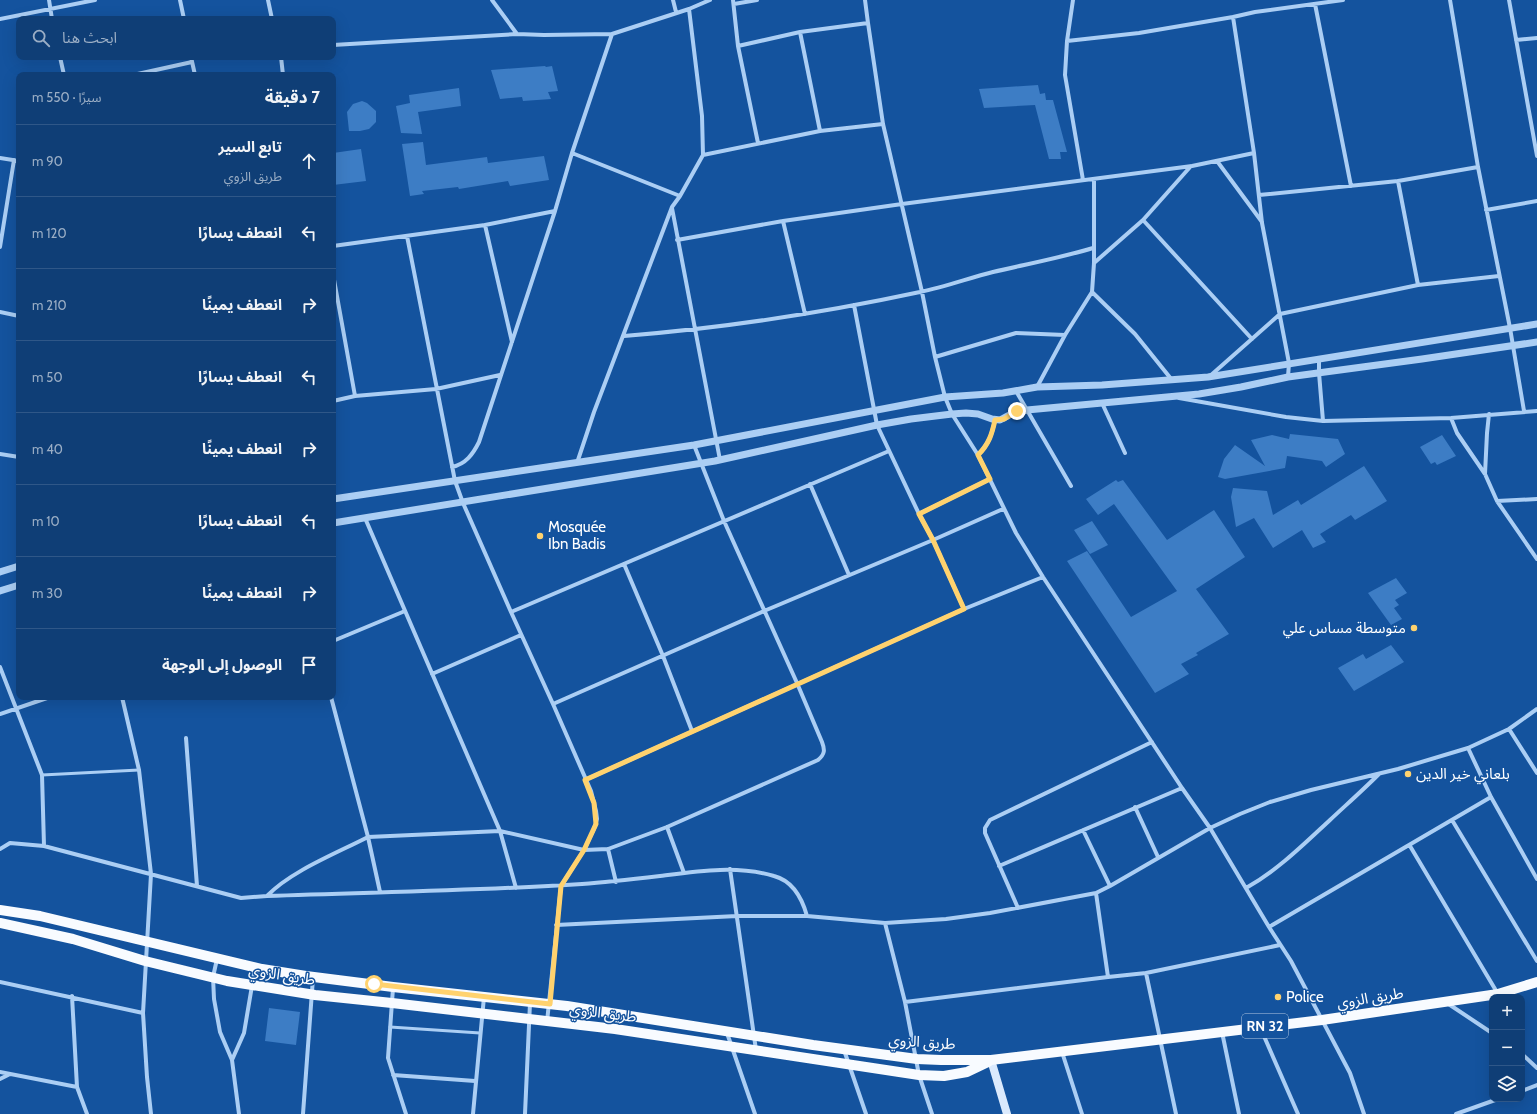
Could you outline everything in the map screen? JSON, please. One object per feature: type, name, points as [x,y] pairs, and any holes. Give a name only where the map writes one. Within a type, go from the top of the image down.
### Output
[{"type":"main road","name":"طريق الزوي","points":[[0,910],[40,916],[147,940],[255,967],[313,977],[550,1004],[844,1050],[917,1059],[991,1060],[1162,1041],[1259,1027],[1322,1020],[1489,995]]},
{"type":"main road","name":"طريق الزوي","points":[[0,923],[73,939],[146,961],[213,977],[311,995],[615,1029],[919,1075],[944,1076],[967,1072],[991,1060]]},
{"type":"main road","name":"طريق الزوي","points":[[1498,994],[1537,982]]},
{"type":"main road","points":[[991,1060],[1007,1114]]},
{"type":"street","points":[[49,0],[51,16]]},
{"type":"street","points":[[0,19],[95,0]]},
{"type":"street","points":[[180,0],[183,16]]},
{"type":"street","points":[[268,0],[271,16]]},
{"type":"street","points":[[492,0],[517,34]]},
{"type":"street","points":[[673,0],[676,12]]},
{"type":"street","points":[[336,44],[517,34],[612,34],[710,0]]},
{"type":"street","points":[[757,0],[733,2],[738,46],[758,143]]},
{"type":"street","points":[[865,0],[883,124],[922,292],[935,357],[945,397],[952,414],[978,455],[1003,509],[1043,577],[1210,828],[1291,961],[1350,1074],[1364,1114]]},
{"type":"street","points":[[1072,0],[1065,75],[1083,180]]},
{"type":"street","points":[[1067,41],[1140,33],[1255,12],[1343,0]]},
{"type":"street","points":[[1450,0],[1478,167],[1510,328],[1524,412]]},
{"type":"street","points":[[1508,0],[1536,141],[1537,156]]},
{"type":"street","points":[[1315,4],[1351,186]]},
{"type":"street","points":[[577,464],[594,412],[672,207],[680,196],[703,155],[702,116],[689,8]]},
{"type":"street","points":[[1233,17],[1254,153],[1262,223],[1289,363],[1288,377]]},
{"type":"street","points":[[738,46],[800,32],[868,22]]},
{"type":"street","points":[[800,32],[820,131]]},
{"type":"street","points":[[452,467],[458,466],[468,460],[479,442],[612,34]]},
{"type":"street","points":[[1516,40],[1537,38]]},
{"type":"street","points":[[61,60],[63,72]]},
{"type":"street","points":[[281,60],[283,72]]},
{"type":"street","points":[[147,72],[192,62],[194,72]]},
{"type":"street","points":[[703,155],[820,131],[883,124]]},
{"type":"street","points":[[572,153],[680,196]]},
{"type":"street","points":[[677,240],[783,221],[1192,166],[1254,153]]},
{"type":"street","points":[[0,158],[14,160],[0,247]]},
{"type":"street","points":[[1217,161],[1262,223]]},
{"type":"street","points":[[1094,263],[1143,220],[1192,166]]},
{"type":"street","points":[[1259,195],[1398,181],[1478,167]]},
{"type":"street","points":[[1037,387],[1065,335],[1092,292],[1094,263],[1094,179]]},
{"type":"street","points":[[1398,181],[1418,285]]},
{"type":"street","points":[[1486,210],[1537,201]]},
{"type":"street","points":[[672,207],[677,240],[696,330],[720,460]]},
{"type":"street","points":[[336,246],[485,225],[555,211]]},
{"type":"street","points":[[1143,220],[1252,339]]},
{"type":"street","points":[[783,221],[805,314]]},
{"type":"street","points":[[485,225],[512,342]]},
{"type":"street","points":[[407,236],[455,480],[463,503],[553,704],[585,780],[594,803],[597,819],[584,850],[561,886],[547,1022]]},
{"type":"street","points":[[624,336],[696,330],[805,314],[854,305],[922,292],[973,277],[1061,258],[1093,248]]},
{"type":"street","points":[[1208,377],[1280,314],[1418,285],[1499,276]]},
{"type":"street","points":[[336,291],[355,396]]},
{"type":"street","points":[[1092,292],[1135,334],[1173,380]]},
{"type":"street","points":[[854,305],[877,425],[919,514],[933,540],[964,609]]},
{"type":"street","points":[[0,312],[16,315]]},
{"type":"street","points":[[336,500],[455,480],[577,464],[694,445],[945,397],[1003,393],[1037,387],[1102,385],[1208,377],[1537,324]]},
{"type":"street","points":[[935,357],[1016,333],[1065,335]]},
{"type":"street","points":[[336,523],[463,503],[700,462],[720,460],[877,425],[952,414],[975,413],[995,420],[1000,420],[1013,412],[1240,387],[1288,377],[1537,342]]},
{"type":"street","points":[[1319,359],[1323,421]]},
{"type":"street","points":[[336,399],[355,396],[436,389],[500,375]]},
{"type":"street","points":[[1016,390],[1071,486]]},
{"type":"street","points":[[1169,396],[1286,417],[1323,421],[1451,418],[1537,411]]},
{"type":"street","points":[[1102,403],[1125,453]]},
{"type":"street","points":[[1485,474],[1489,414]]},
{"type":"street","points":[[1451,418],[1457,433],[1485,474],[1497,501],[1537,559]]},
{"type":"street","points":[[978,455],[985,448],[990,439],[995,420]]},
{"type":"street","points":[[267,896],[276,886],[289,878],[368,838],[500,831],[584,850],[608,849],[666,827],[812,763],[821,757],[824,753],[824,749],[797,683],[724,521],[694,445]]},
{"type":"street","points":[[511,612],[889,451]]},
{"type":"street","points":[[0,454],[16,457]]},
{"type":"street","points":[[919,514],[990,479]]},
{"type":"street","points":[[810,484],[849,576]]},
{"type":"street","points":[[1497,501],[1537,499]]},
{"type":"street","points":[[553,704],[764,611],[1003,509]]},
{"type":"street","points":[[365,518],[500,831],[516,888]]},
{"type":"street","points":[[624,564],[663,656],[692,731]]},
{"type":"street","points":[[0,572],[16,567]]},
{"type":"street","points":[[585,780],[797,683],[964,609],[1043,577]]},
{"type":"street","points":[[0,591],[16,586]]},
{"type":"street","points":[[336,640],[405,611]]},
{"type":"street","points":[[432,674],[521,635]]},
{"type":"street","points":[[0,667],[42,775],[44,846]]},
{"type":"street","points":[[0,714],[40,700]]},
{"type":"street","points":[[123,700],[139,770],[152,874],[144,1013],[147,1077],[151,1114]]},
{"type":"street","points":[[331,700],[368,838],[380,892]]},
{"type":"street","points":[[556,925],[737,916],[807,916],[885,923],[946,919],[1018,908],[1096,893],[1210,828],[1270,802],[1468,748],[1509,729],[1537,709]]},
{"type":"street","points":[[1509,729],[1537,773]]},
{"type":"street","points":[[186,738],[197,886]]},
{"type":"street","points":[[1018,908],[985,831],[990,820],[1152,742]]},
{"type":"street","points":[[1468,748],[1490,797],[1537,879]]},
{"type":"street","points":[[1246,888],[1276,869],[1294,854],[1360,793],[1379,773]]},
{"type":"street","points":[[999,866],[1182,788]]},
{"type":"street","points":[[1269,927],[1410,846],[1490,797]]},
{"type":"street","points":[[1135,807],[1158,858]]},
{"type":"street","points":[[1452,820],[1537,961]]},
{"type":"street","points":[[666,827],[684,873]]},
{"type":"street","points":[[1083,830],[1110,886]]},
{"type":"street","points":[[0,849],[10,843],[44,846],[241,898],[561,886],[616,882],[684,873],[730,869],[774,876],[784,880],[799,895],[804,904],[807,916]]},
{"type":"street","points":[[1410,846],[1498,994]]},
{"type":"street","points":[[608,849],[616,882]]},
{"type":"street","points":[[730,869],[756,1050]]},
{"type":"street","points":[[1096,893],[1108,977]]},
{"type":"street","points":[[885,923],[905,1002],[919,1075],[932,1114]]},
{"type":"street","points":[[905,1002],[1146,973],[1280,945]]},
{"type":"street","points":[[217,958],[213,977],[214,999],[220,1032],[232,1060],[240,1114]]},
{"type":"street","points":[[232,1060],[244,1033],[255,967]]},
{"type":"street","points":[[1146,973],[1162,1041],[1176,1114]]},
{"type":"street","points":[[303,1114],[313,977]]},
{"type":"street","points":[[0,982],[72,996],[144,1013]]},
{"type":"street","points":[[393,987],[388,1058],[406,1114]]},
{"type":"street","points":[[72,996],[77,1087],[87,1114]]},
{"type":"street","points":[[473,1114],[484,996]]},
{"type":"street","points":[[525,1114],[530,1002]]},
{"type":"street","points":[[1444,1002],[1489,1031]]},
{"type":"street","points":[[1259,1027],[1298,1114]]},
{"type":"street","points":[[726,1032],[755,1114]]},
{"type":"street","points":[[1222,1032],[1239,1114]]},
{"type":"street","points":[[844,1050],[866,1114]]},
{"type":"street","points":[[1062,1052],[1082,1114]]},
{"type":"street","points":[[1525,1057],[1537,1068]]},
{"type":"street","points":[[0,1072],[77,1087]]},
{"type":"street","points":[[0,1079],[10,1074]]},
{"type":"street","points":[[393,1075],[475,1081]]},
{"type":"street","points":[[1525,1090],[1537,1085]]},
{"type":"street","points":[[1456,1114],[1490,1102]]},
{"type":"lane","points":[[42,775],[139,770]]},
{"type":"lane","points":[[390,1027],[480,1033]]},
{"type":"building","points":[[552,66],[558,91],[548,92],[551,99],[523,101],[522,97],[500,99],[491,70]]},
{"type":"building","points":[[1038,85],[1040,94],[1045,93],[1046,100],[1053,100],[1067,152],[1060,152],[1061,159],[1049,159],[1035,105],[984,108],[979,89]]},
{"type":"building","points":[[459,88],[461,106],[418,112],[422,134],[401,133],[396,106],[410,103],[409,95]]},
{"type":"building","points":[[362,101],[367,103],[376,111],[376,122],[369,129],[349,131],[347,112],[353,104]]},
{"type":"building","points":[[423,142],[426,165],[487,157],[488,163],[544,156],[549,180],[510,186],[508,181],[459,189],[458,187],[422,191],[424,194],[410,196],[402,144]]},
{"type":"building","points":[[361,149],[366,181],[336,185],[336,153]]},
{"type":"building","points":[[1290,434],[1338,439],[1345,454],[1326,467],[1322,461],[1287,456],[1285,468],[1225,479],[1218,477],[1224,459],[1235,445],[1265,466],[1251,440],[1272,435],[1289,439]]},
{"type":"building","points":[[1442,435],[1456,456],[1437,465],[1435,462],[1431,464],[1420,447]]},
{"type":"building","points":[[1364,466],[1387,501],[1355,520],[1351,515],[1320,534],[1326,542],[1313,548],[1302,530],[1273,548],[1254,518],[1236,527],[1231,497],[1233,488],[1267,491],[1273,515],[1298,500],[1301,505]]},
{"type":"building","points":[[1116,480],[1118,482],[1123,480],[1167,540],[1214,510],[1245,557],[1196,589],[1229,634],[1196,653],[1198,655],[1181,664],[1189,674],[1155,693],[1067,561],[1087,551],[1131,617],[1177,591],[1114,504],[1098,515],[1086,499]]},
{"type":"building","points":[[1092,521],[1108,545],[1090,554],[1074,530]]},
{"type":"building","points":[[1396,578],[1407,593],[1395,600],[1399,605],[1394,608],[1402,619],[1391,625],[1368,593]]},
{"type":"building","points":[[1391,645],[1404,662],[1354,691],[1338,668],[1363,654],[1366,659]]},
{"type":"building","points":[[269,1008],[300,1012],[296,1045],[265,1041]]},
{"type":"place","name":"Mosquée Ibn Badis","points":[[540,536]]},
{"type":"place","name":"متوسطة مساس علي","points":[[1414,628]]},
{"type":"place","name":"بلعاني خير الدين","points":[[1408,774]]},
{"type":"place","name":"Police","points":[[1278,997]]},
{"type":"route","points":[[374,984],[550,1004],[561,886],[584,850],[597,819],[591,791],[585,780],[797,683],[964,609],[933,540],[919,514],[990,479],[978,455],[985,448],[990,439],[995,420],[1004,419],[1013,412],[1017,411]]}]
